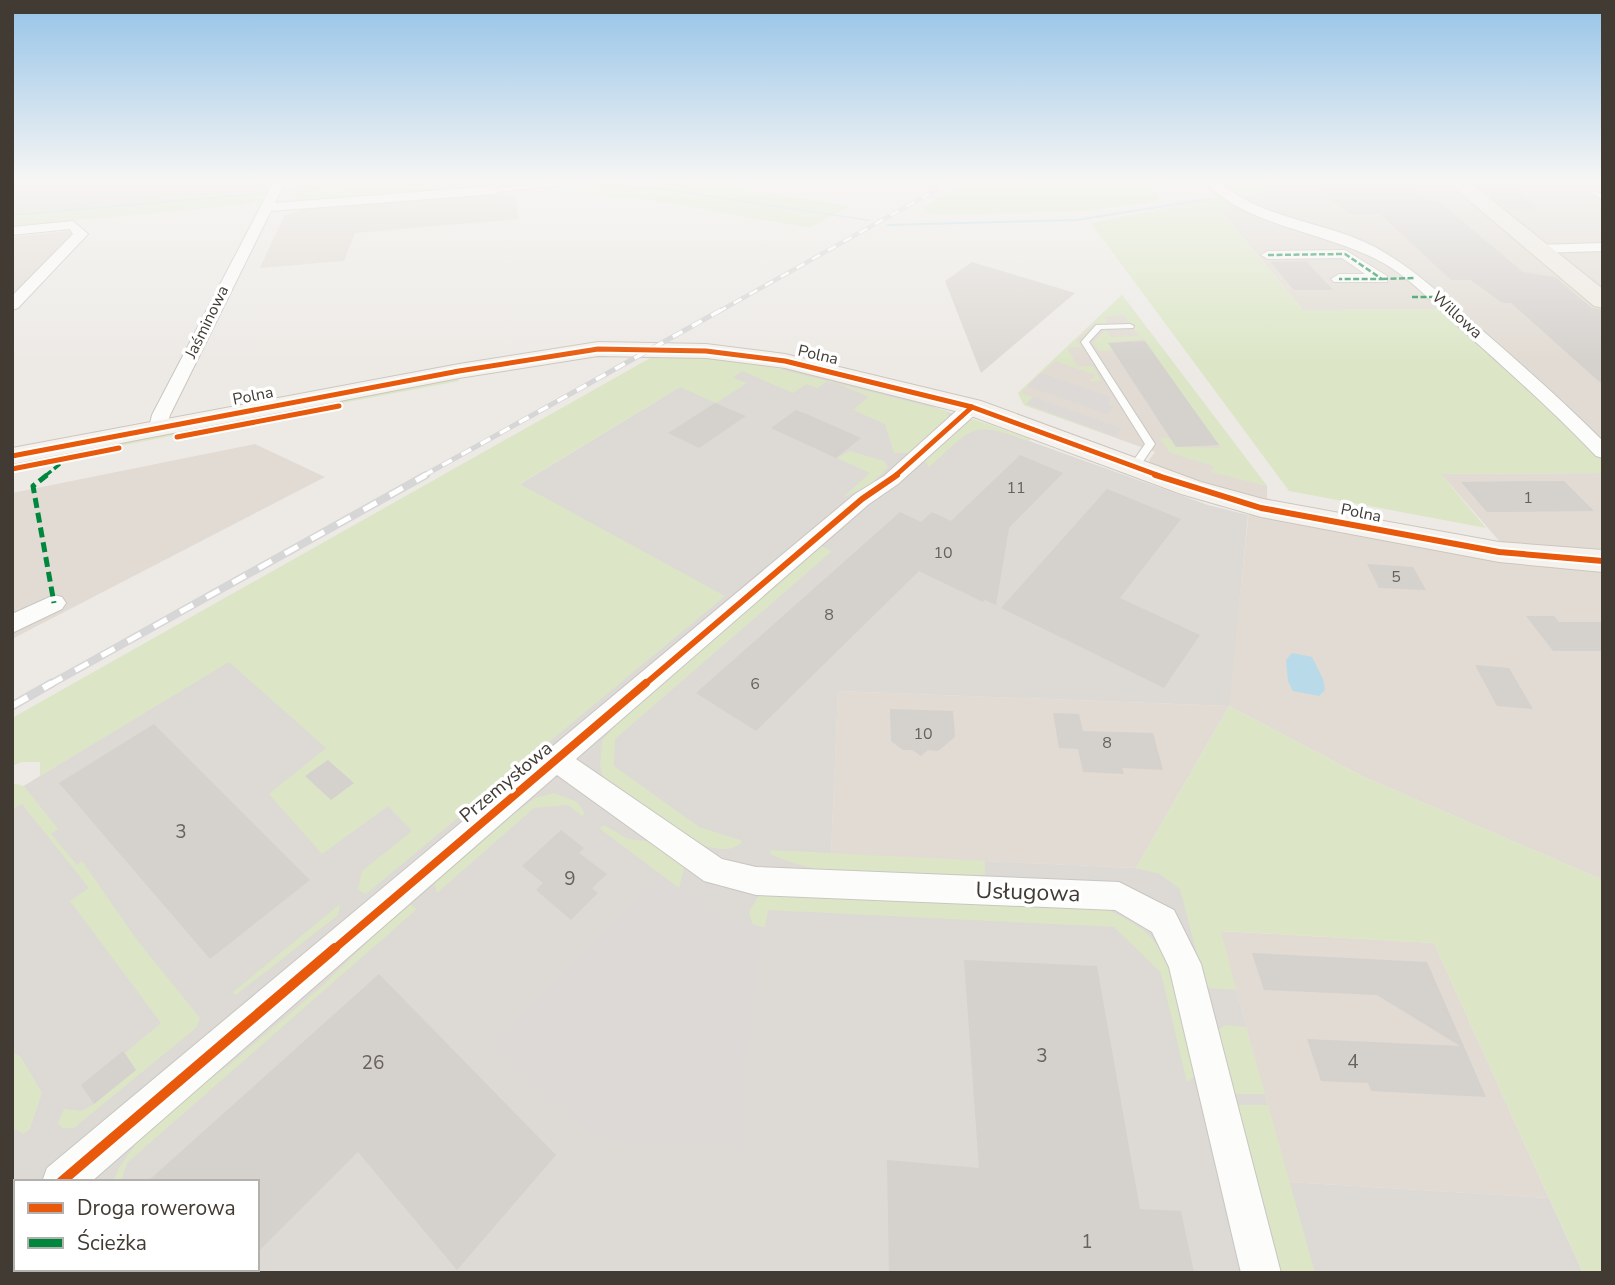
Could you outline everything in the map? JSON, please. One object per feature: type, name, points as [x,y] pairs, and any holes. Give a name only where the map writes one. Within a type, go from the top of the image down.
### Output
[{"type":"main road","points":[[1528,241],[1603,301]]},
{"type":"street","points":[[12,306],[74,241]]},
{"type":"street","name":"Jaśminowa","points":[[158,428],[160,415],[247,241]]},
{"type":"street","name":"Willowa","points":[[1347,241],[1366,248],[1416,278],[1555,403],[1603,452]]},
{"type":"street","points":[[1538,249],[1603,247]]},
{"type":"street","points":[[1268,255],[1345,254],[1382,279]]},
{"type":"street","points":[[1339,279],[1416,278]]},
{"type":"street","points":[[1412,297],[1437,297]]},
{"type":"street","name":"Polna","points":[[12,456],[459,371],[613,347],[748,354],[972,407],[1134,467],[1261,508],[1499,552],[1603,561]]},
{"type":"street","name":"Przemysłowa","points":[[63,1180],[368,917],[557,760],[862,499],[891,480],[972,407]]},
{"type":"street","points":[[12,624],[54,603]]},
{"type":"street","name":"Usługowa","points":[[557,760],[715,871],[756,881],[1119,896],[1163,921],[1185,964],[1261,1273]]},
{"type":"lane","points":[[1130,326],[1100,327],[1085,342],[1150,444],[1134,467]]},
{"type":"shaded area","points":[[12,241],[69,241],[12,301]]},
{"type":"shaded area","points":[[272,241],[352,241],[344,261],[260,268]]},
{"type":"shaded area","points":[[1246,241],[1603,241],[1603,458],[1565,418],[1445,309],[1303,310]]},
{"type":"shaded area","points":[[972,262],[1075,293],[981,373],[945,281]]},
{"type":"shaded area","points":[[1122,295],[1267,486],[1267,502],[1151,465],[1149,460],[1155,452],[1024,405],[1018,393]]},
{"type":"shaded area","points":[[711,368],[789,369],[929,405],[1208,505],[1248,515],[1229,706],[838,691],[831,854],[1136,868],[1192,880],[1220,931],[1289,1182],[1549,1198],[1583,1273],[12,1273],[12,793]]},
{"type":"shaded area","points":[[1041,373],[1111,397],[1107,404],[1114,407],[1108,414],[1027,386]]},
{"type":"shaded area","points":[[1033,397],[1122,429],[1115,436],[1026,404]]},
{"type":"shaded area","points":[[255,444],[325,477],[12,639],[12,493]]},
{"type":"shaded area","points":[[1603,473],[1603,880],[1362,776],[1229,706],[1136,868],[831,854],[838,691],[1228,706],[1249,510],[1515,559],[1441,474]]},
{"type":"shaded area","points":[[658,874],[719,914],[759,926],[742,1149],[590,1138],[492,1042]]},
{"type":"shaded area","points":[[1220,931],[1434,943],[1549,1198],[1289,1182]]},
{"type":"green space","points":[[1104,241],[1245,241],[1303,310],[1445,309],[1565,418],[1603,458],[1603,473],[1441,474],[1486,528],[1289,491]]},
{"type":"green space","points":[[1122,295],[1267,486],[1211,472],[1214,466],[1170,453],[1160,438],[1170,438],[1176,447],[1221,448],[1143,339],[1109,343],[1113,350],[1099,351],[1093,342],[1106,330],[1111,337],[1139,336],[1124,315],[1104,317],[1108,323],[1094,324],[1077,340],[1081,347],[1067,348],[1078,367],[1093,366],[1101,381],[1090,381],[1096,375],[1055,361],[1021,393],[1033,397],[1026,404],[1126,441],[1024,405],[1018,393]]},
{"type":"green space","points":[[659,353],[747,361],[827,381],[817,388],[806,384],[793,393],[742,371],[733,378],[747,383],[716,403],[680,387],[520,484],[725,596],[366,894],[358,890],[362,871],[412,831],[388,806],[322,854],[269,794],[326,748],[229,662],[40,776],[40,762],[22,762],[12,766],[12,718]]},
{"type":"green space","points":[[458,376],[459,381],[216,427],[223,420]]},
{"type":"green space","points":[[838,384],[947,411],[949,418],[908,453],[894,453],[885,424],[853,410],[869,397]]},
{"type":"green space","points":[[973,419],[1031,439],[1029,441],[983,429],[974,431],[955,443],[929,467],[924,459],[960,426]]},
{"type":"green space","points":[[196,426],[202,430],[12,467],[12,461]]},
{"type":"green space","points":[[850,451],[884,461],[888,467],[871,484],[842,498],[870,473],[837,458]]},
{"type":"green space","points":[[821,546],[832,551],[615,739],[614,766],[699,827],[743,841],[730,849],[713,848],[693,841],[652,815],[603,777],[600,766],[602,741],[616,725]]},
{"type":"green space","points":[[1229,706],[1362,776],[1603,880],[1603,1273],[1583,1273],[1434,943],[1221,931],[1236,990],[1206,988],[1180,889],[1160,874],[1136,868]]},
{"type":"green space","points":[[12,783],[24,786],[58,829],[51,834],[77,865],[82,861],[137,940],[200,1018],[197,1027],[74,1128],[62,1128],[58,1123],[64,1109],[81,1111],[94,1104],[136,1070],[125,1053],[161,1023],[70,901],[89,888],[22,804],[12,809]]},
{"type":"green space","points":[[554,793],[577,802],[585,813],[582,816],[568,805],[534,808],[437,893],[433,877],[535,798]]},
{"type":"green space","points":[[604,825],[628,839],[654,842],[685,865],[679,888],[599,828]]},
{"type":"green space","points":[[770,850],[985,861],[985,875],[848,874],[795,863],[770,854]]},
{"type":"green space","points":[[770,893],[1103,907],[1142,929],[1155,942],[1165,958],[1174,976],[1187,1017],[1195,1076],[1187,1082],[1161,973],[1114,927],[768,910],[765,927],[753,926],[749,912],[758,897]]},
{"type":"green space","points":[[408,903],[417,909],[127,1163],[122,1180],[114,1180],[120,1166],[148,1127],[234,1061],[320,988]]},
{"type":"green space","points":[[340,904],[338,915],[236,995],[232,993]]},
{"type":"green space","points":[[1225,1025],[1246,1027],[1265,1094],[1234,1094],[1217,1031]]},
{"type":"green space","points":[[12,1052],[21,1057],[42,1093],[30,1129],[23,1134],[12,1127]]},
{"type":"green space","points":[[1237,1105],[1268,1105],[1315,1273],[1277,1273]]},
{"type":"water","points":[[1292,653],[1312,657],[1323,679],[1325,690],[1319,696],[1293,691],[1288,681],[1286,660]]},
{"type":"building","points":[[1409,241],[1486,241],[1523,272],[1555,277],[1592,308],[1603,310],[1603,385],[1511,303],[1502,303],[1471,280],[1451,280]]},
{"type":"building","points":[[1306,261],[1333,290],[1294,290],[1270,262]]},
{"type":"building","points":[[1145,341],[1219,445],[1176,447],[1108,343]]},
{"type":"building","points":[[715,403],[746,416],[699,448],[668,433]]},
{"type":"building","points":[[796,410],[861,438],[836,458],[771,428]]},
{"type":"building","points":[[1020,455],[1063,473],[1009,528],[996,605],[985,600],[983,602],[919,571],[756,731],[696,693],[900,512],[921,522],[932,512],[951,521]]},
{"type":"building","points":[[1564,481],[1594,511],[1487,512],[1461,482]]},
{"type":"building","points":[[1107,489],[1181,519],[1120,598],[1200,635],[1164,688],[1001,608]]},
{"type":"building","points":[[1367,564],[1413,567],[1426,590],[1379,588]]},
{"type":"building","points":[[1526,616],[1554,616],[1559,622],[1603,622],[1603,651],[1553,651]]},
{"type":"building","points":[[1475,665],[1509,668],[1533,709],[1497,706]]},
{"type":"building","points":[[890,709],[953,711],[955,737],[938,751],[928,750],[921,756],[912,750],[903,750],[891,741]]},
{"type":"building","points":[[1053,713],[1079,714],[1083,731],[1153,733],[1163,770],[1122,768],[1124,774],[1083,772],[1078,749],[1059,748]]},
{"type":"building","points":[[154,724],[310,880],[210,959],[59,783]]},
{"type":"building","points":[[328,760],[354,783],[331,800],[305,776]]},
{"type":"building","points":[[561,830],[584,848],[579,853],[607,874],[592,888],[598,893],[571,920],[536,890],[543,883],[522,866]]},
{"type":"building","points":[[1252,953],[1427,962],[1486,1097],[1371,1091],[1368,1083],[1321,1081],[1307,1039],[1460,1046],[1377,995],[1264,990]]},
{"type":"building","points":[[964,960],[1097,966],[1140,1209],[1181,1211],[1194,1273],[889,1273],[887,1160],[979,1168]]},
{"type":"building","points":[[379,974],[556,1155],[457,1270],[358,1152],[259,1251],[259,1180],[149,1180]]},
{"type":"building","points":[[123,1051],[136,1070],[94,1104],[81,1085]]},
{"type":"railway","points":[[718,312],[845,241]]},
{"type":"railway","points":[[423,476],[721,310]]},
{"type":"railway","points":[[49,685],[426,475]]},
{"type":"railway","points":[[12,706],[52,683]]},
{"type":"marked path","points":[[1268,255],[1345,254],[1382,279],[1339,279]]},
{"type":"marked path","points":[[1382,279],[1416,278]]},
{"type":"marked path","points":[[1412,297],[1437,297]]},
{"type":"marked path","points":[[54,603],[33,486],[60,464]]},
{"type":"cycle path","points":[[12,456],[459,371],[598,349],[706,351],[785,361],[972,407],[1191,488],[1261,508],[1499,552],[1603,561]]},
{"type":"cycle path","points":[[177,437],[339,406]]},
{"type":"cycle path","points":[[63,1180],[862,499],[891,480],[972,407]]},
{"type":"cycle path","points":[[12,469],[119,448]]}]
